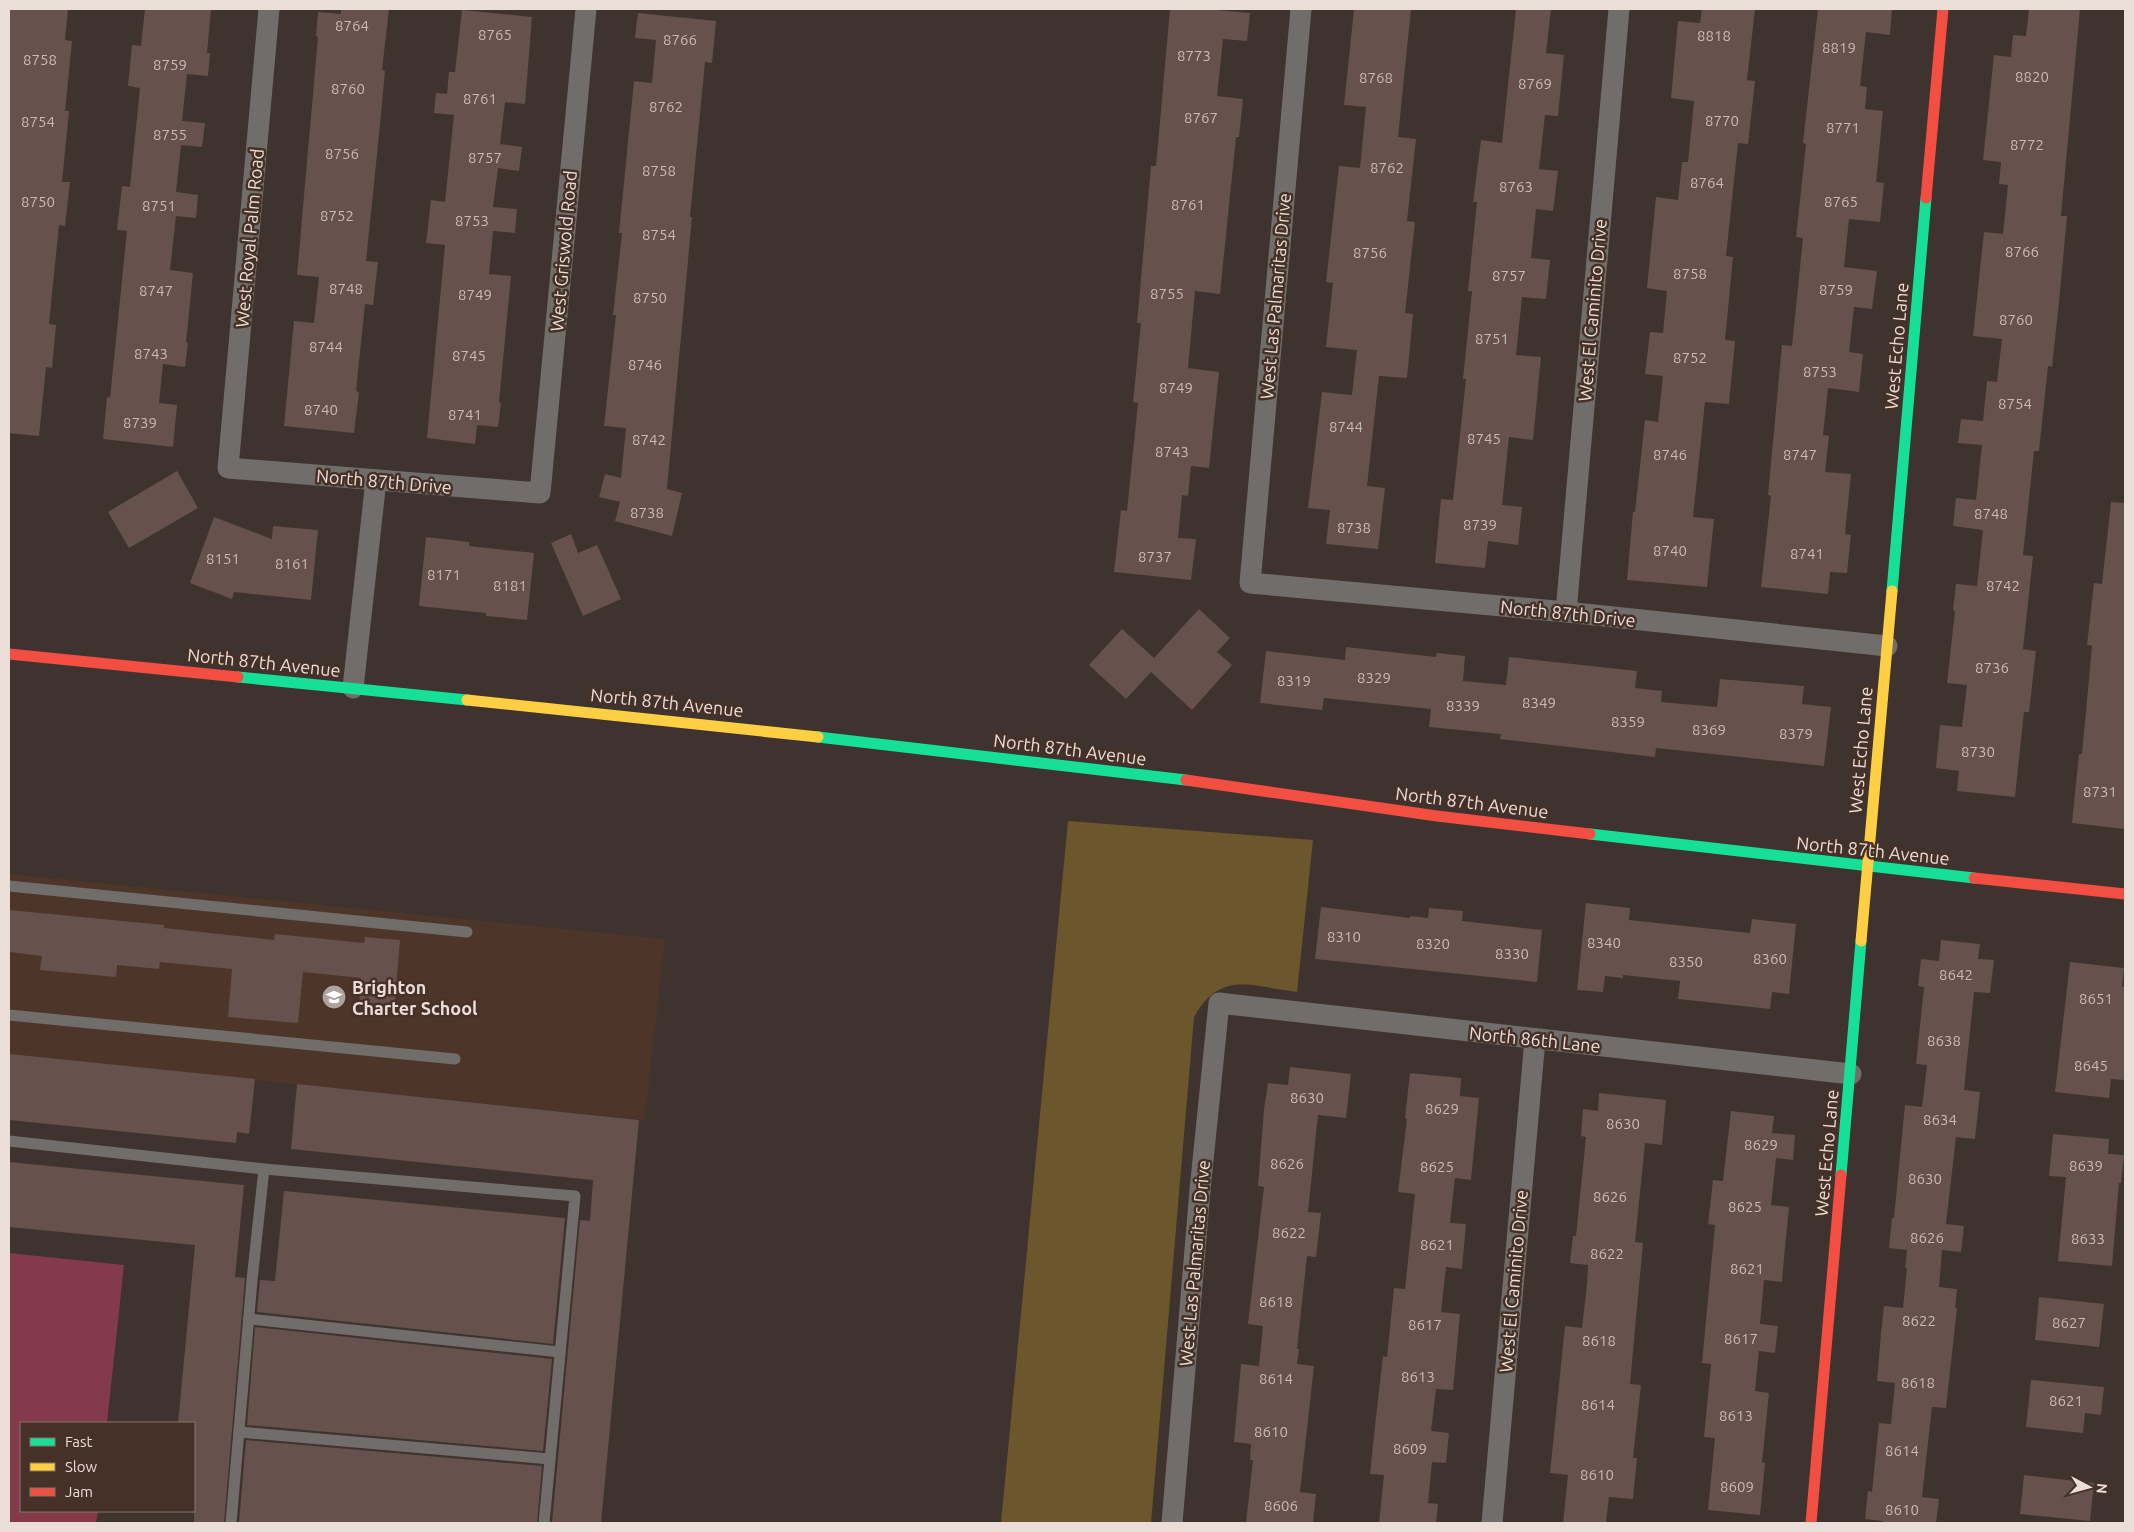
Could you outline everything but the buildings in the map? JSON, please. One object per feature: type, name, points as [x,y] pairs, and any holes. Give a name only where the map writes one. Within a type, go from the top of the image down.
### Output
[{"type":"street","name":"West Royal Palm Road","points":[[228,468],[269,9]]},
{"type":"street","name":"West Griswold Road","points":[[540,493],[586,9]]},
{"type":"street","name":"West Las Palmaritas Drive","points":[[1250,583],[1301,9]]},
{"type":"street","name":"West El Caminito Drive","points":[[1566,612],[1619,9]]},
{"type":"street","name":"West Echo Lane","points":[[1811,1523],[1943,9]]},
{"type":"street","name":"North 87th Drive","points":[[228,468],[540,493]]},
{"type":"street","points":[[353,688],[376,480]]},
{"type":"street","name":"North 87th Drive","points":[[1250,583],[1566,612],[1887,646]]},
{"type":"street","name":"North 87th Avenue","points":[[9,654],[721,725],[1243,787],[1437,816],[1868,867],[2125,894]]},
{"type":"street","name":"West Las Palmaritas Drive","points":[[1172,1523],[1200,1190],[1219,1003]]},
{"type":"street","name":"North 86th Lane","points":[[1219,1003],[1851,1074]]},
{"type":"street","name":"West El Caminito Drive","points":[[1492,1523],[1535,1039]]},
{"type":"lane","points":[[9,886],[467,932]]},
{"type":"lane","points":[[9,1015],[455,1059]]},
{"type":"lane","points":[[9,1141],[264,1168],[575,1196],[544,1523]]},
{"type":"lane","points":[[231,1523],[264,1168]]},
{"type":"lane","points":[[249,1319],[560,1352]]},
{"type":"lane","points":[[239,1432],[550,1459]]},
{"type":"shaded area","points":[[1068,821],[1313,840],[1297,992],[1252,985],[1227,987],[1215,992],[1204,1002],[1194,1017],[1151,1523],[1001,1523]]},
{"type":"shaded area","name":"Brighton Charter School","points":[[9,874],[665,939],[645,1120],[9,1055]]},
{"type":"shaded area","points":[[9,1253],[124,1265],[107,1422],[20,1422],[20,1512],[98,1512],[96,1523],[9,1523]]},
{"type":"traffic: fast","points":[[1892,591],[1926,198]]},
{"type":"traffic: fast","points":[[238,677],[467,700]]},
{"type":"traffic: fast","points":[[818,737],[1186,780]]},
{"type":"traffic: fast","points":[[1590,834],[1974,878]]},
{"type":"traffic: fast","points":[[1841,1175],[1861,941]]},
{"type":"traffic: slow","points":[[1861,941],[1892,591]]},
{"type":"traffic: slow","points":[[467,700],[818,737]]},
{"type":"traffic: jam","points":[[1926,198],[1943,9]]},
{"type":"traffic: jam","points":[[9,654],[238,677]]},
{"type":"traffic: jam","points":[[1186,780],[1437,816],[1590,834]]},
{"type":"traffic: jam","points":[[1974,878],[2125,894]]},
{"type":"traffic: jam","points":[[1811,1523],[1841,1175]]},
{"type":"place","name":"Brighton Charter School","points":[[334,997]]}]
